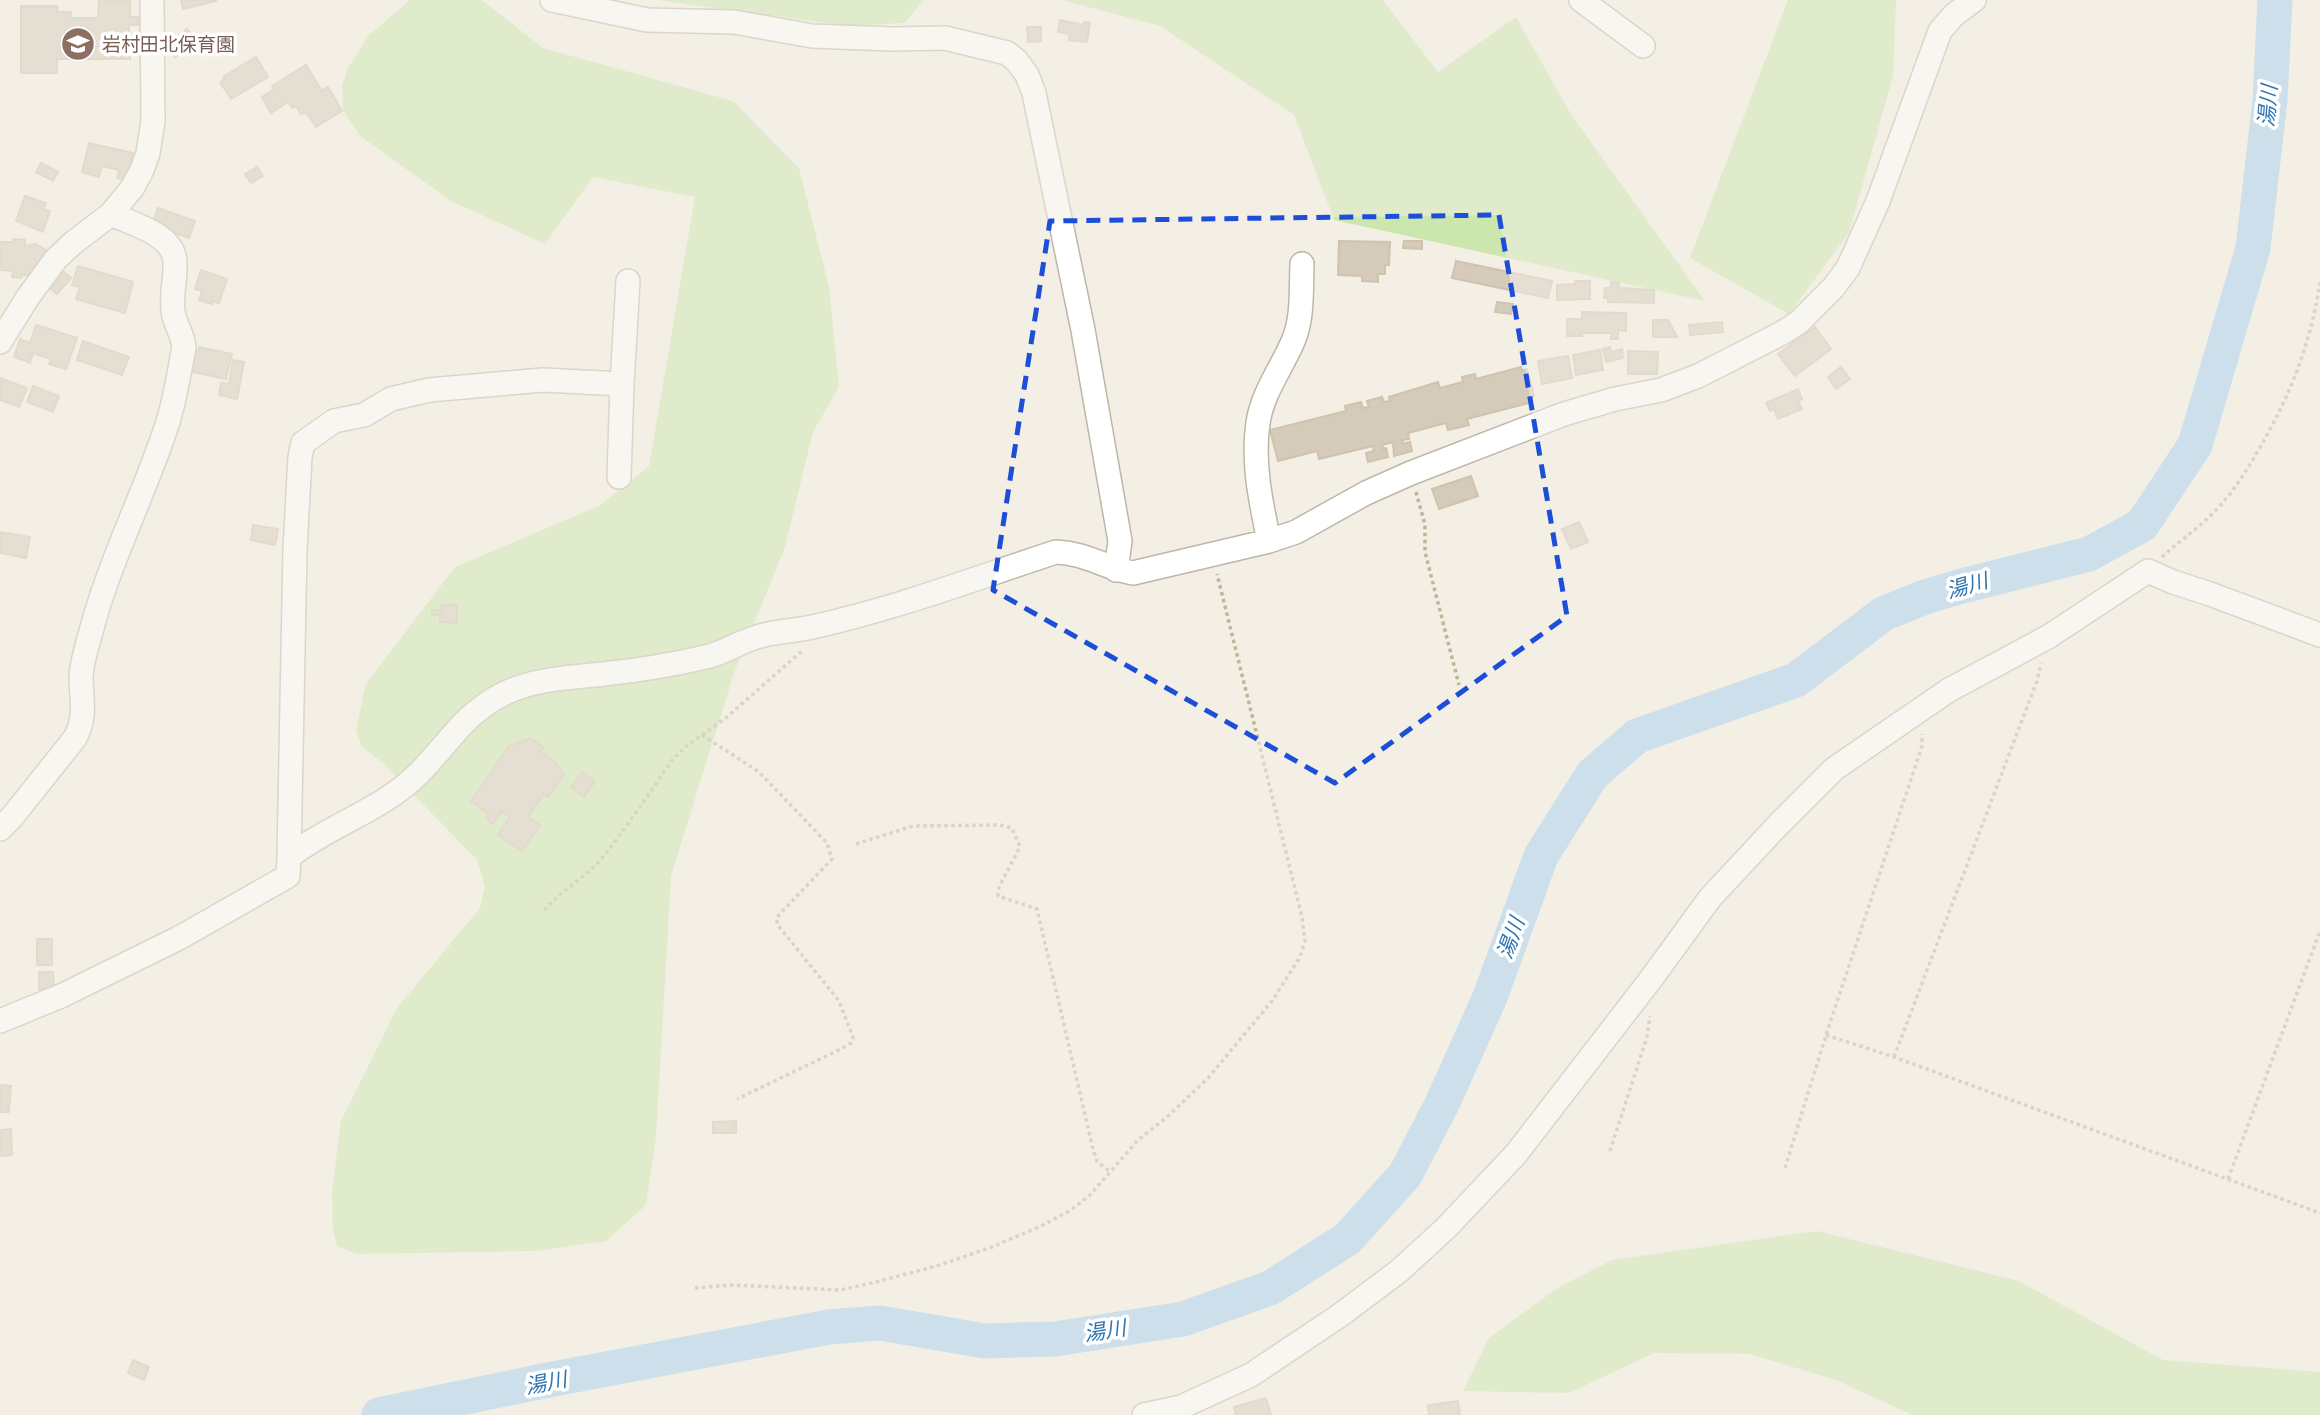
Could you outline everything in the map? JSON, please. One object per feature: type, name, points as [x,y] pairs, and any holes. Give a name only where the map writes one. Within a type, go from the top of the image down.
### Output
[{"type":"street","points":[[0,342],[28,297],[57,259],[111,214],[133,187],[142,170],[152,135],[152,0]]},
{"type":"street","points":[[552,0],[647,20],[734,22],[812,36],[944,38],[1007,53],[1017,61],[1027,75],[1034,93],[1083,330],[1120,541],[1116,570]]},
{"type":"street","points":[[1581,0],[1643,47]]},
{"type":"street","points":[[289,858],[307,844],[376,807],[418,775],[450,736],[473,714],[502,695],[527,684],[556,677],[612,673],[709,657],[759,636],[812,627],[896,604],[1056,552],[1076,553],[1116,570],[1133,573],[1269,541],[1296,532],[1366,493],[1411,473],[1564,414],[1615,399],[1661,390],[1698,376],[1799,322],[1833,288],[1848,268],[1878,201],[1940,31],[1954,15],[1974,0]]},
{"type":"street","points":[[0,829],[75,738],[82,724],[81,675],[84,658],[102,594],[169,421],[184,347],[173,312],[173,252],[167,243],[151,233],[111,214]]},
{"type":"street","points":[[1269,541],[1259,496],[1256,444],[1258,422],[1262,407],[1298,328],[1302,264]]},
{"type":"street","points":[[619,477],[628,281]]},
{"type":"street","points":[[0,1021],[61,996],[189,932],[288,876],[295,550],[303,443],[334,421],[364,415],[391,399],[429,390],[543,380],[622,384]]},
{"type":"street","points":[[1144,1415],[1181,1407],[1251,1375],[1339,1316],[1399,1271],[1446,1228],[1516,1154],[1710,898],[1779,824],[1834,769],[1949,690],[2048,637],[2148,570],[2173,582],[2320,635]]},
{"type":"path","points":[[2148,570],[2216,510],[2247,470],[2291,388],[2308,343],[2320,282]]},
{"type":"path","points":[[1411,473],[1425,525],[1425,552],[1459,685]]},
{"type":"path","points":[[695,1288],[732,1286],[839,1290],[940,1265],[1043,1225],[1080,1202],[1111,1172],[1138,1140],[1208,1078],[1264,1011],[1300,957],[1305,942],[1303,917],[1212,555]]},
{"type":"path","points":[[544,910],[601,859],[673,759],[727,717],[806,648],[813,637],[812,627]]},
{"type":"path","points":[[1894,1057],[2037,681],[2048,637]]},
{"type":"path","points":[[1785,1168],[1922,746],[1923,728],[1916,712]]},
{"type":"path","points":[[702,735],[759,772],[827,843],[832,859],[777,917],[777,924],[839,1001],[853,1037],[851,1043],[842,1049],[737,1099]]},
{"type":"path","points":[[856,844],[913,826],[1000,825],[1012,828],[1020,847],[999,887],[998,896],[1037,909],[1093,1149],[1097,1162],[1111,1172]]},
{"type":"path","points":[[2228,1179],[2320,931]]},
{"type":"path","points":[[1610,1150],[1647,1037],[1650,1013]]},
{"type":"path","points":[[1826,1035],[1894,1057],[2320,1213]]},
{"type":"highlighted area","points":[[1499,215],[1567,616],[1335,783],[993,590],[1050,221]]},
{"type":"green space","points":[[410,0],[482,0],[543,48],[733,101],[799,168],[829,287],[839,387],[813,432],[785,547],[734,673],[671,876],[656,1137],[646,1205],[606,1241],[535,1251],[356,1254],[337,1246],[333,1229],[332,1192],[341,1121],[397,1008],[480,908],[485,886],[477,860],[383,763],[362,747],[356,730],[366,684],[455,567],[599,506],[649,466],[695,197],[593,177],[545,244],[451,201],[360,136],[343,110],[342,86],[348,68],[369,35]]},
{"type":"green space","points":[[656,0],[924,0],[904,23],[848,26]]},
{"type":"green space","points":[[1062,0],[1383,0],[1438,72],[1516,17],[1572,116],[1705,301],[1334,220],[1294,115],[1160,26]]},
{"type":"green space","points":[[1788,0],[1896,0],[1893,76],[1849,233],[1789,314],[1690,258]]},
{"type":"green space","points":[[1817,1231],[2019,1281],[2163,1360],[2320,1372],[2320,1415],[1912,1415],[1836,1380],[1750,1354],[1654,1353],[1569,1393],[1463,1391],[1489,1338],[1559,1287],[1612,1260]]},
{"type":"building","points":[[99,0],[130,0],[130,17],[138,17],[138,25],[129,25],[129,42],[135,42],[135,53],[130,52],[130,59],[57,59],[57,73],[21,73],[21,6],[57,6],[57,12],[71,12],[71,18],[98,18]]},
{"type":"building","points":[[181,0],[216,0],[216,1],[183,9]]},
{"type":"building","points":[[1060,20],[1084,25],[1084,22],[1090,23],[1087,42],[1069,40],[1070,34],[1058,32]]},
{"type":"building","points":[[1027,27],[1041,27],[1041,41],[1028,42]]},
{"type":"building","points":[[187,29],[197,41],[175,57],[166,44]]},
{"type":"building","points":[[256,57],[268,77],[231,99],[220,82],[225,79],[223,77]]},
{"type":"building","points":[[306,65],[322,91],[328,87],[342,111],[316,127],[306,112],[301,114],[296,106],[292,108],[288,102],[271,113],[262,97],[274,89],[272,86]]},
{"type":"building","points":[[89,143],[133,153],[126,180],[117,178],[119,170],[102,166],[99,177],[82,172]]},
{"type":"building","points":[[41,163],[58,172],[53,181],[36,172]]},
{"type":"building","points":[[257,167],[263,176],[251,183],[245,174]]},
{"type":"building","points":[[25,196],[46,203],[43,209],[50,211],[43,232],[16,221]]},
{"type":"building","points":[[158,208],[195,221],[189,238],[153,222]]},
{"type":"building","points":[[13,239],[25,240],[25,246],[35,244],[50,252],[34,276],[12,277],[13,271],[0,270],[0,242],[13,242]]},
{"type":"building","points":[[1339,241],[1390,242],[1389,265],[1385,265],[1385,274],[1378,274],[1378,282],[1362,281],[1362,276],[1338,275]]},
{"type":"building","points":[[1404,241],[1422,241],[1422,249],[1403,248]]},
{"type":"building","points":[[1456,261],[1552,281],[1548,298],[1452,278]]},
{"type":"building","points":[[78,266],[133,282],[125,313],[76,299],[80,287],[72,285]]},
{"type":"building","points":[[201,270],[227,279],[219,303],[199,300],[202,291],[195,289]]},
{"type":"building","points":[[64,272],[71,278],[57,294],[51,289]]},
{"type":"building","points":[[1575,281],[1590,281],[1590,299],[1557,300],[1557,285],[1575,284]]},
{"type":"building","points":[[1611,282],[1619,283],[1619,288],[1654,290],[1654,303],[1608,302],[1608,298],[1604,298],[1605,288],[1611,288]]},
{"type":"building","points":[[1497,302],[1513,304],[1511,314],[1495,312]]},
{"type":"building","points":[[1582,312],[1626,313],[1626,331],[1618,330],[1618,339],[1611,339],[1611,333],[1567,336],[1567,319],[1582,319]]},
{"type":"building","points":[[1653,320],[1668,320],[1677,337],[1653,337]]},
{"type":"building","points":[[1722,322],[1723,332],[1690,335],[1689,325]]},
{"type":"building","points":[[36,325],[77,338],[66,369],[49,364],[51,359],[33,353],[30,363],[14,357],[20,339],[30,343]]},
{"type":"building","points":[[1815,327],[1831,349],[1795,376],[1778,354]]},
{"type":"building","points":[[83,341],[129,357],[122,375],[77,360]]},
{"type":"building","points":[[199,347],[232,354],[226,379],[188,371],[192,352],[198,353]]},
{"type":"building","points":[[1610,347],[1611,352],[1622,349],[1623,358],[1606,362],[1603,349]]},
{"type":"building","points":[[1600,350],[1603,370],[1576,375],[1573,355]]},
{"type":"building","points":[[1628,351],[1658,352],[1657,374],[1628,374]]},
{"type":"building","points":[[1568,356],[1572,378],[1542,384],[1538,361]]},
{"type":"building","points":[[233,360],[244,362],[237,399],[219,395],[221,383],[229,384]]},
{"type":"building","points":[[1521,367],[1522,371],[1527,369],[1534,396],[1528,398],[1529,403],[1467,419],[1469,425],[1448,430],[1446,423],[1408,433],[1409,439],[1402,440],[1403,444],[1410,442],[1412,451],[1394,456],[1393,442],[1382,445],[1383,449],[1386,448],[1388,457],[1368,462],[1366,453],[1374,451],[1373,446],[1319,459],[1317,451],[1278,461],[1270,430],[1346,411],[1345,406],[1361,402],[1363,408],[1369,407],[1367,401],[1382,397],[1384,402],[1390,401],[1389,397],[1438,382],[1440,388],[1463,382],[1462,377],[1475,374],[1476,379]]},
{"type":"building","points":[[1841,367],[1850,379],[1836,389],[1828,377]]},
{"type":"building","points":[[0,378],[27,388],[19,407],[1,400]]},
{"type":"building","points":[[33,386],[59,396],[53,412],[27,402]]},
{"type":"building","points":[[1798,389],[1802,399],[1798,401],[1802,409],[1778,419],[1774,409],[1770,411],[1766,403]]},
{"type":"building","points":[[1471,476],[1478,496],[1439,509],[1432,489]]},
{"type":"building","points":[[1579,522],[1588,542],[1571,549],[1562,529]]},
{"type":"building","points":[[253,525],[278,529],[275,545],[251,540]]},
{"type":"building","points":[[0,532],[30,537],[26,558],[0,553]]},
{"type":"building","points":[[441,605],[457,605],[457,623],[440,622],[440,615],[432,615],[432,610],[441,610]]},
{"type":"building","points":[[531,738],[543,747],[540,751],[553,760],[564,775],[548,797],[544,794],[528,817],[540,825],[522,851],[498,835],[510,817],[502,811],[493,824],[486,818],[489,814],[471,801],[509,746]]},
{"type":"building","points":[[582,772],[595,781],[584,797],[571,787]]},
{"type":"building","points":[[37,939],[52,939],[52,965],[37,965]]},
{"type":"building","points":[[39,972],[53,972],[54,989],[39,989]]},
{"type":"building","points":[[0,1085],[11,1086],[9,1112],[0,1112]]},
{"type":"building","points":[[736,1121],[736,1133],[713,1133],[713,1122]]},
{"type":"building","points":[[11,1129],[12,1155],[0,1156],[0,1130]]},
{"type":"building","points":[[133,1360],[149,1367],[144,1380],[128,1373]]},
{"type":"building","points":[[1266,1398],[1271,1415],[1236,1415],[1234,1407]]},
{"type":"building","points":[[1458,1401],[1460,1415],[1429,1415],[1428,1405]]},
{"type":"waterway","name":"湯川","points":[[379,1415],[829,1327],[880,1323],[985,1341],[1055,1339],[1183,1319],[1270,1288],[1347,1239],[1405,1175],[1442,1104],[1490,997],[1541,856],[1592,775],[1637,736],[1796,680],[1883,614],[1962,586],[2089,554],[2142,525],[2195,445],[2253,248],[2270,100],[2275,0]]},
{"type":"place","name":"岩村田北保育園","points":[[78,44]]}]
